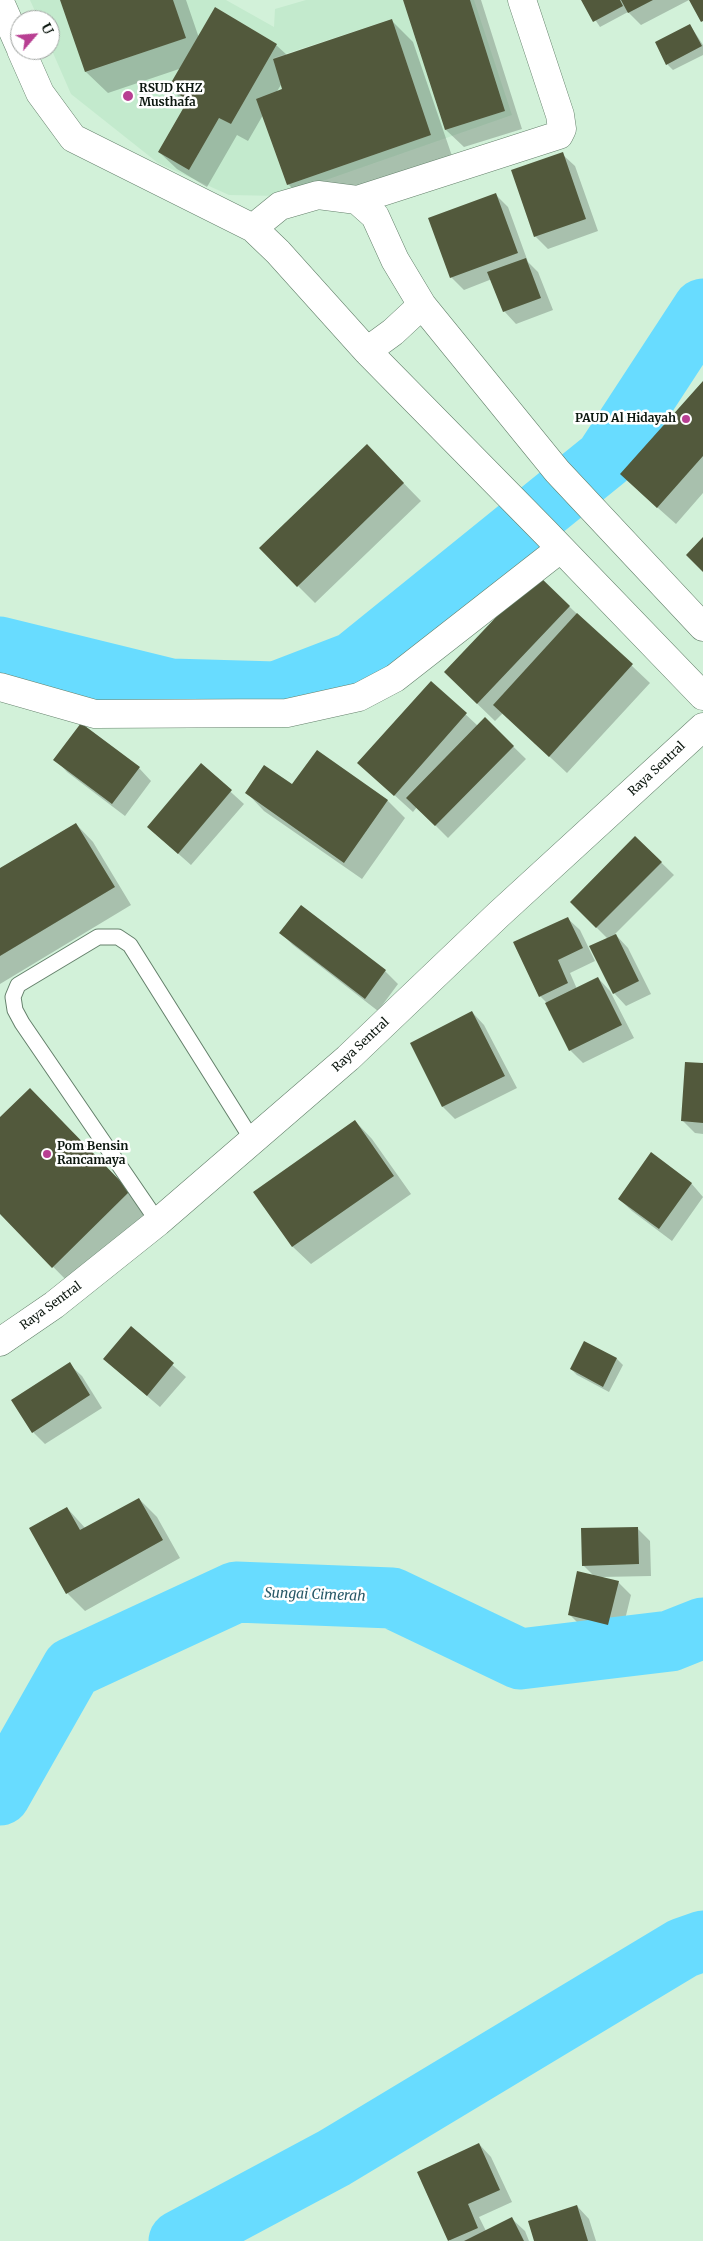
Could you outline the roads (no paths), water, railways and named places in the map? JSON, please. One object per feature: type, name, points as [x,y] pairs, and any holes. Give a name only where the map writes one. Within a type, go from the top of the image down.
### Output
[{"type":"street","points":[[253,228],[280,206],[318,194],[357,200],[558,135],[562,129],[560,115],[522,0]]},
{"type":"street","points":[[0,2],[10,24]]},
{"type":"street","points":[[26,60],[40,92],[73,138],[253,228],[367,351],[703,696]]},
{"type":"street","points":[[357,200],[374,216],[395,260],[422,305],[557,471],[703,627]]},
{"type":"street","points":[[367,351],[393,332],[422,305]]},
{"type":"street","points":[[0,687],[95,714],[287,713],[359,697],[395,678],[553,540]]},
{"type":"street","name":"Raya Sentral","points":[[0,1342],[54,1305],[158,1222],[348,1058],[498,915],[703,727]]},
{"type":"lane","points":[[158,1222],[22,1023],[15,1010],[12,997],[18,986],[98,936],[118,937],[130,945],[253,1141]]},
{"type":"waterway","points":[[0,647],[171,689],[276,692],[354,662],[605,459],[703,309]]},
{"type":"waterway","name":"Sungai Cimerah","points":[[0,1795],[72,1668],[236,1592],[392,1598],[520,1659],[670,1641],[703,1628]]},
{"type":"waterway","points":[[179,2241],[334,2158],[683,1948],[703,1941]]},
{"type":"place","name":"RSUD KHZ Musthafa","points":[[128,96]]},
{"type":"place","name":"PAUD Al Hidayah","points":[[686,419]]},
{"type":"place","name":"Pom Bensin Rancamaya","points":[[47,1154]]}]
